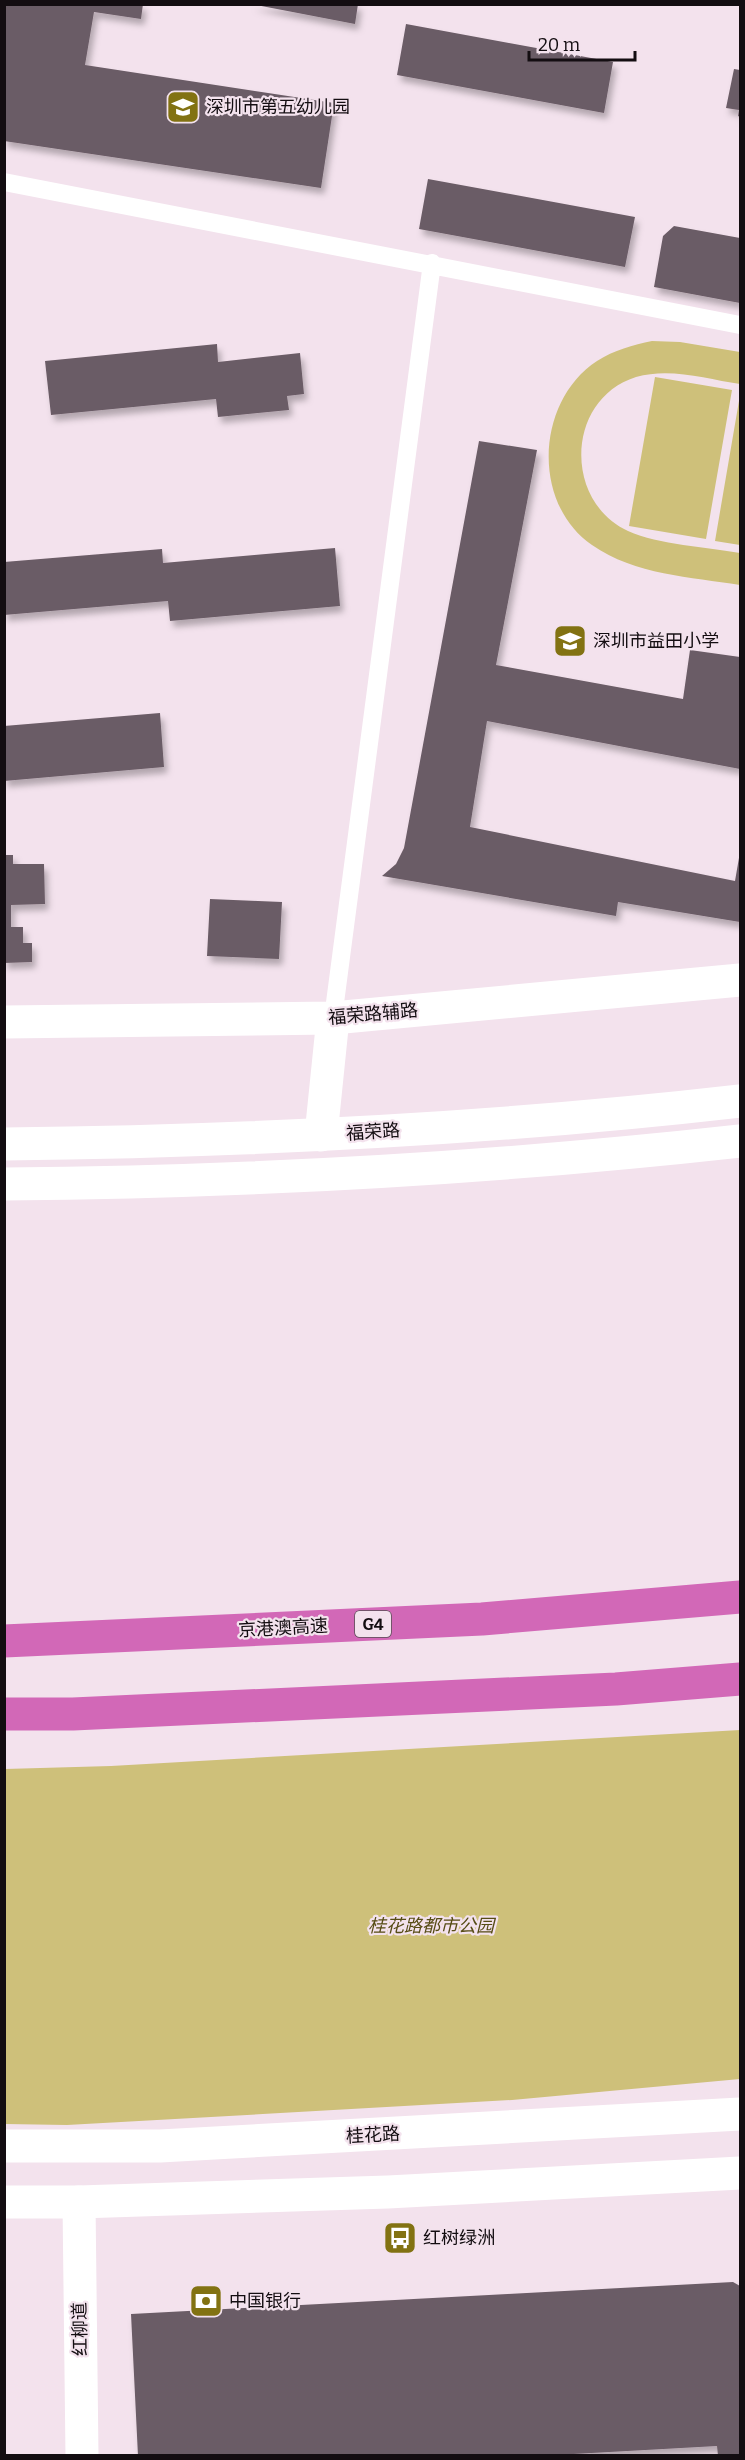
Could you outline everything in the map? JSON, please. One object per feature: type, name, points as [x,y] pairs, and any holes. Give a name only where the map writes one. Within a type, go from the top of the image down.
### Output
[{"type":"highway","name":"京港澳高速","points":[[4,1641],[482,1619],[741,1598]]},
{"type":"highway","points":[[4,1714],[85,1714],[569,1691],[741,1679]]},
{"type":"main road","name":"福荣路辅路","points":[[4,1022],[333,1018],[741,980]]},
{"type":"main road","points":[[321,1136],[333,1018]]},
{"type":"main road","name":"福荣路","points":[[4,1144],[321,1136],[653,1111],[741,1101]]},
{"type":"main road","points":[[4,1184],[243,1180],[647,1152],[741,1141]]},
{"type":"main road","name":"桂花路","points":[[4,2146],[160,2146],[741,2114]]},
{"type":"main road","points":[[4,2202],[79,2202],[388,2192],[741,2173]]},
{"type":"main road","name":"红柳道","points":[[79,2202],[82,2456]]},
{"type":"lane","points":[[4,182],[432,263],[741,325]]},
{"type":"lane","points":[[333,1018],[432,263]]},
{"type":"green space","points":[[652,341],[680,342],[740,352],[740,384],[662,373],[636,377],[613,389],[596,406],[586,427],[581,451],[584,475],[592,497],[607,517],[628,531],[668,543],[740,553],[740,585],[683,577],[626,563],[592,545],[572,527],[558,504],[551,479],[549,452],[553,426],[562,401],[577,379],[597,361],[624,348]]},
{"type":"green space","points":[[655,377],[732,390],[706,539],[629,526]]},
{"type":"green space","points":[[740,395],[740,545],[715,541]]},
{"type":"green space","name":"桂花路都市公园","points":[[740,1730],[740,2079],[512,2100],[67,2125],[5,2124],[5,1769],[111,1766]]},
{"type":"building","points":[[4,4],[143,4],[141,19],[94,12],[85,65],[334,103],[321,188],[4,141]]},
{"type":"building","points":[[251,4],[358,4],[355,24]]},
{"type":"building","points":[[406,24],[613,62],[604,113],[397,75]]},
{"type":"building","points":[[734,69],[740,70],[740,117],[738,116],[739,110],[726,108]]},
{"type":"building","points":[[428,179],[635,217],[625,267],[419,229]]},
{"type":"building","points":[[674,226],[740,238],[740,303],[654,287],[663,236]]},
{"type":"building","points":[[217,344],[218,362],[300,353],[304,394],[287,396],[289,410],[218,417],[216,399],[51,415],[45,361]]},
{"type":"building","points":[[479,441],[537,450],[496,665],[683,699],[690,650],[740,657],[740,769],[487,721],[470,827],[735,881],[740,852],[740,922],[618,902],[616,916],[382,876],[396,864],[404,848]]},
{"type":"building","points":[[335,548],[340,606],[170,621],[168,601],[4,615],[4,562],[162,549],[163,563]]},
{"type":"building","points":[[160,713],[164,767],[4,781],[4,726]]},
{"type":"building","points":[[4,855],[13,855],[13,864],[44,864],[45,904],[11,905],[11,927],[23,927],[23,943],[32,943],[32,962],[4,963]]},
{"type":"building","points":[[210,899],[282,902],[279,959],[207,956]]},
{"type":"building","points":[[733,2282],[740,2286],[740,2456],[718,2456],[717,2446],[538,2456],[138,2456],[131,2314]]},
{"type":"place","name":"深圳市第五幼儿园","points":[[183,107]]},
{"type":"place","name":"深圳市益田小学","points":[[570,641]]},
{"type":"place","name":"红树绿洲","points":[[400,2238]]},
{"type":"place","name":"中国银行","points":[[206,2301]]}]
